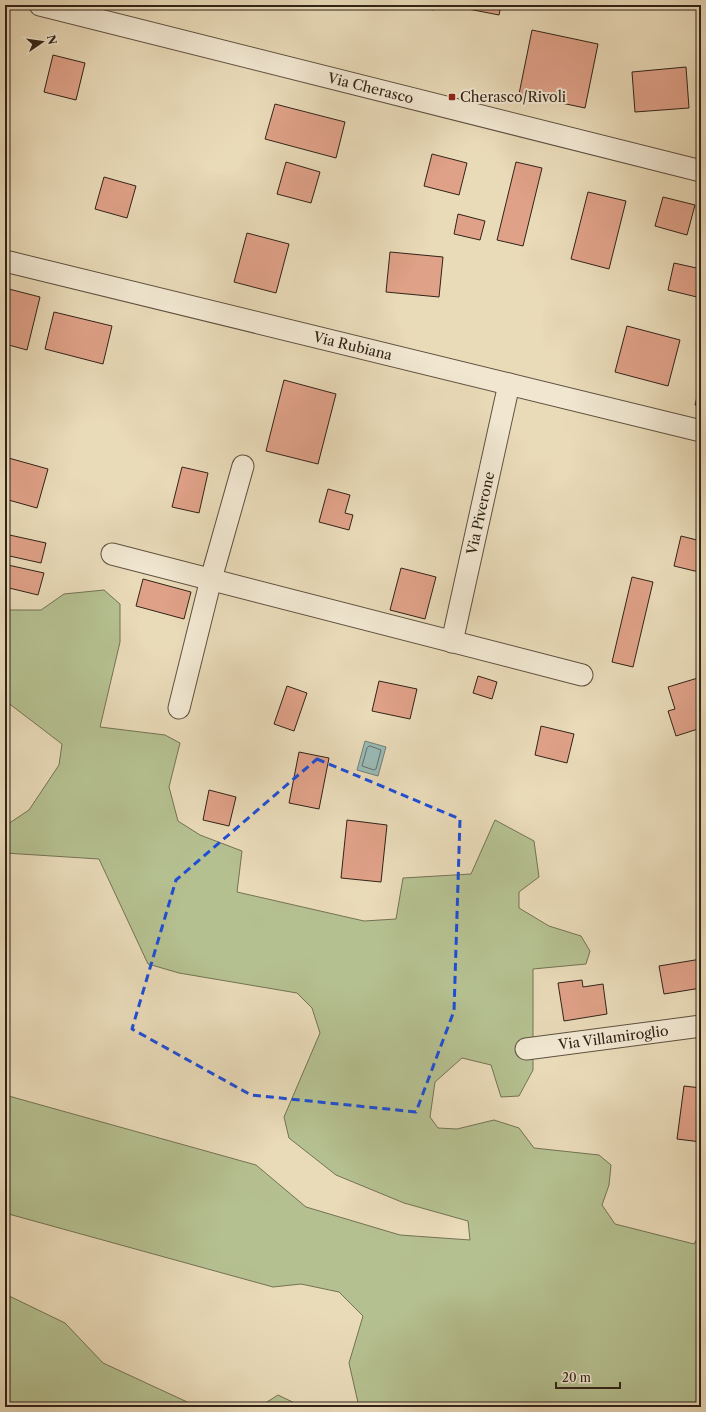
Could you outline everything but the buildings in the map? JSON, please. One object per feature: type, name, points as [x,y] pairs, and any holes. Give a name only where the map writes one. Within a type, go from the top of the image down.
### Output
[{"type":"street","name":"Via Cherasco","points":[[40,5],[701,171]]},
{"type":"street","name":"Via Rubiana","points":[[5,262],[701,431]]},
{"type":"street","name":"Via Piverone","points":[[452,642],[509,384]]},
{"type":"street","points":[[179,708],[211,579],[243,466]]},
{"type":"street","points":[[112,554],[582,675]]},
{"type":"street","name":"Via Villamiroglio","points":[[526,1049],[701,1026]]},
{"type":"highlighted area","points":[[317,759],[460,819],[454,1011],[416,1112],[251,1095],[132,1029],[176,880]]},
{"type":"green space","points":[[104,590],[120,604],[120,642],[100,727],[165,735],[180,743],[169,787],[178,821],[200,835],[242,851],[237,892],[364,921],[396,919],[403,878],[471,874],[495,820],[534,841],[539,877],[519,892],[519,908],[549,926],[581,936],[590,951],[586,964],[533,969],[533,1070],[519,1096],[501,1097],[491,1065],[462,1058],[435,1082],[430,1117],[438,1128],[457,1129],[494,1120],[519,1128],[534,1148],[599,1155],[611,1165],[609,1185],[602,1205],[615,1224],[694,1244],[701,1232],[701,1407],[359,1407],[349,1363],[363,1316],[339,1292],[301,1284],[273,1287],[5,1213],[5,1095],[256,1165],[306,1207],[400,1235],[470,1240],[468,1221],[404,1203],[336,1175],[289,1138],[284,1117],[320,1033],[312,1008],[297,993],[179,973],[148,964],[99,859],[5,853],[5,826],[29,810],[59,765],[62,744],[7,702],[5,703],[5,610],[41,610],[64,594]]},
{"type":"green space","points":[[5,1294],[65,1323],[103,1363],[198,1407],[5,1407]]},
{"type":"green space","points":[[278,1395],[303,1407],[259,1407]]},
{"type":"water","points":[[365,741],[386,747],[378,776],[357,770]]},
{"type":"place","name":"Cherasco/Rivoli","points":[[452,97]]}]
